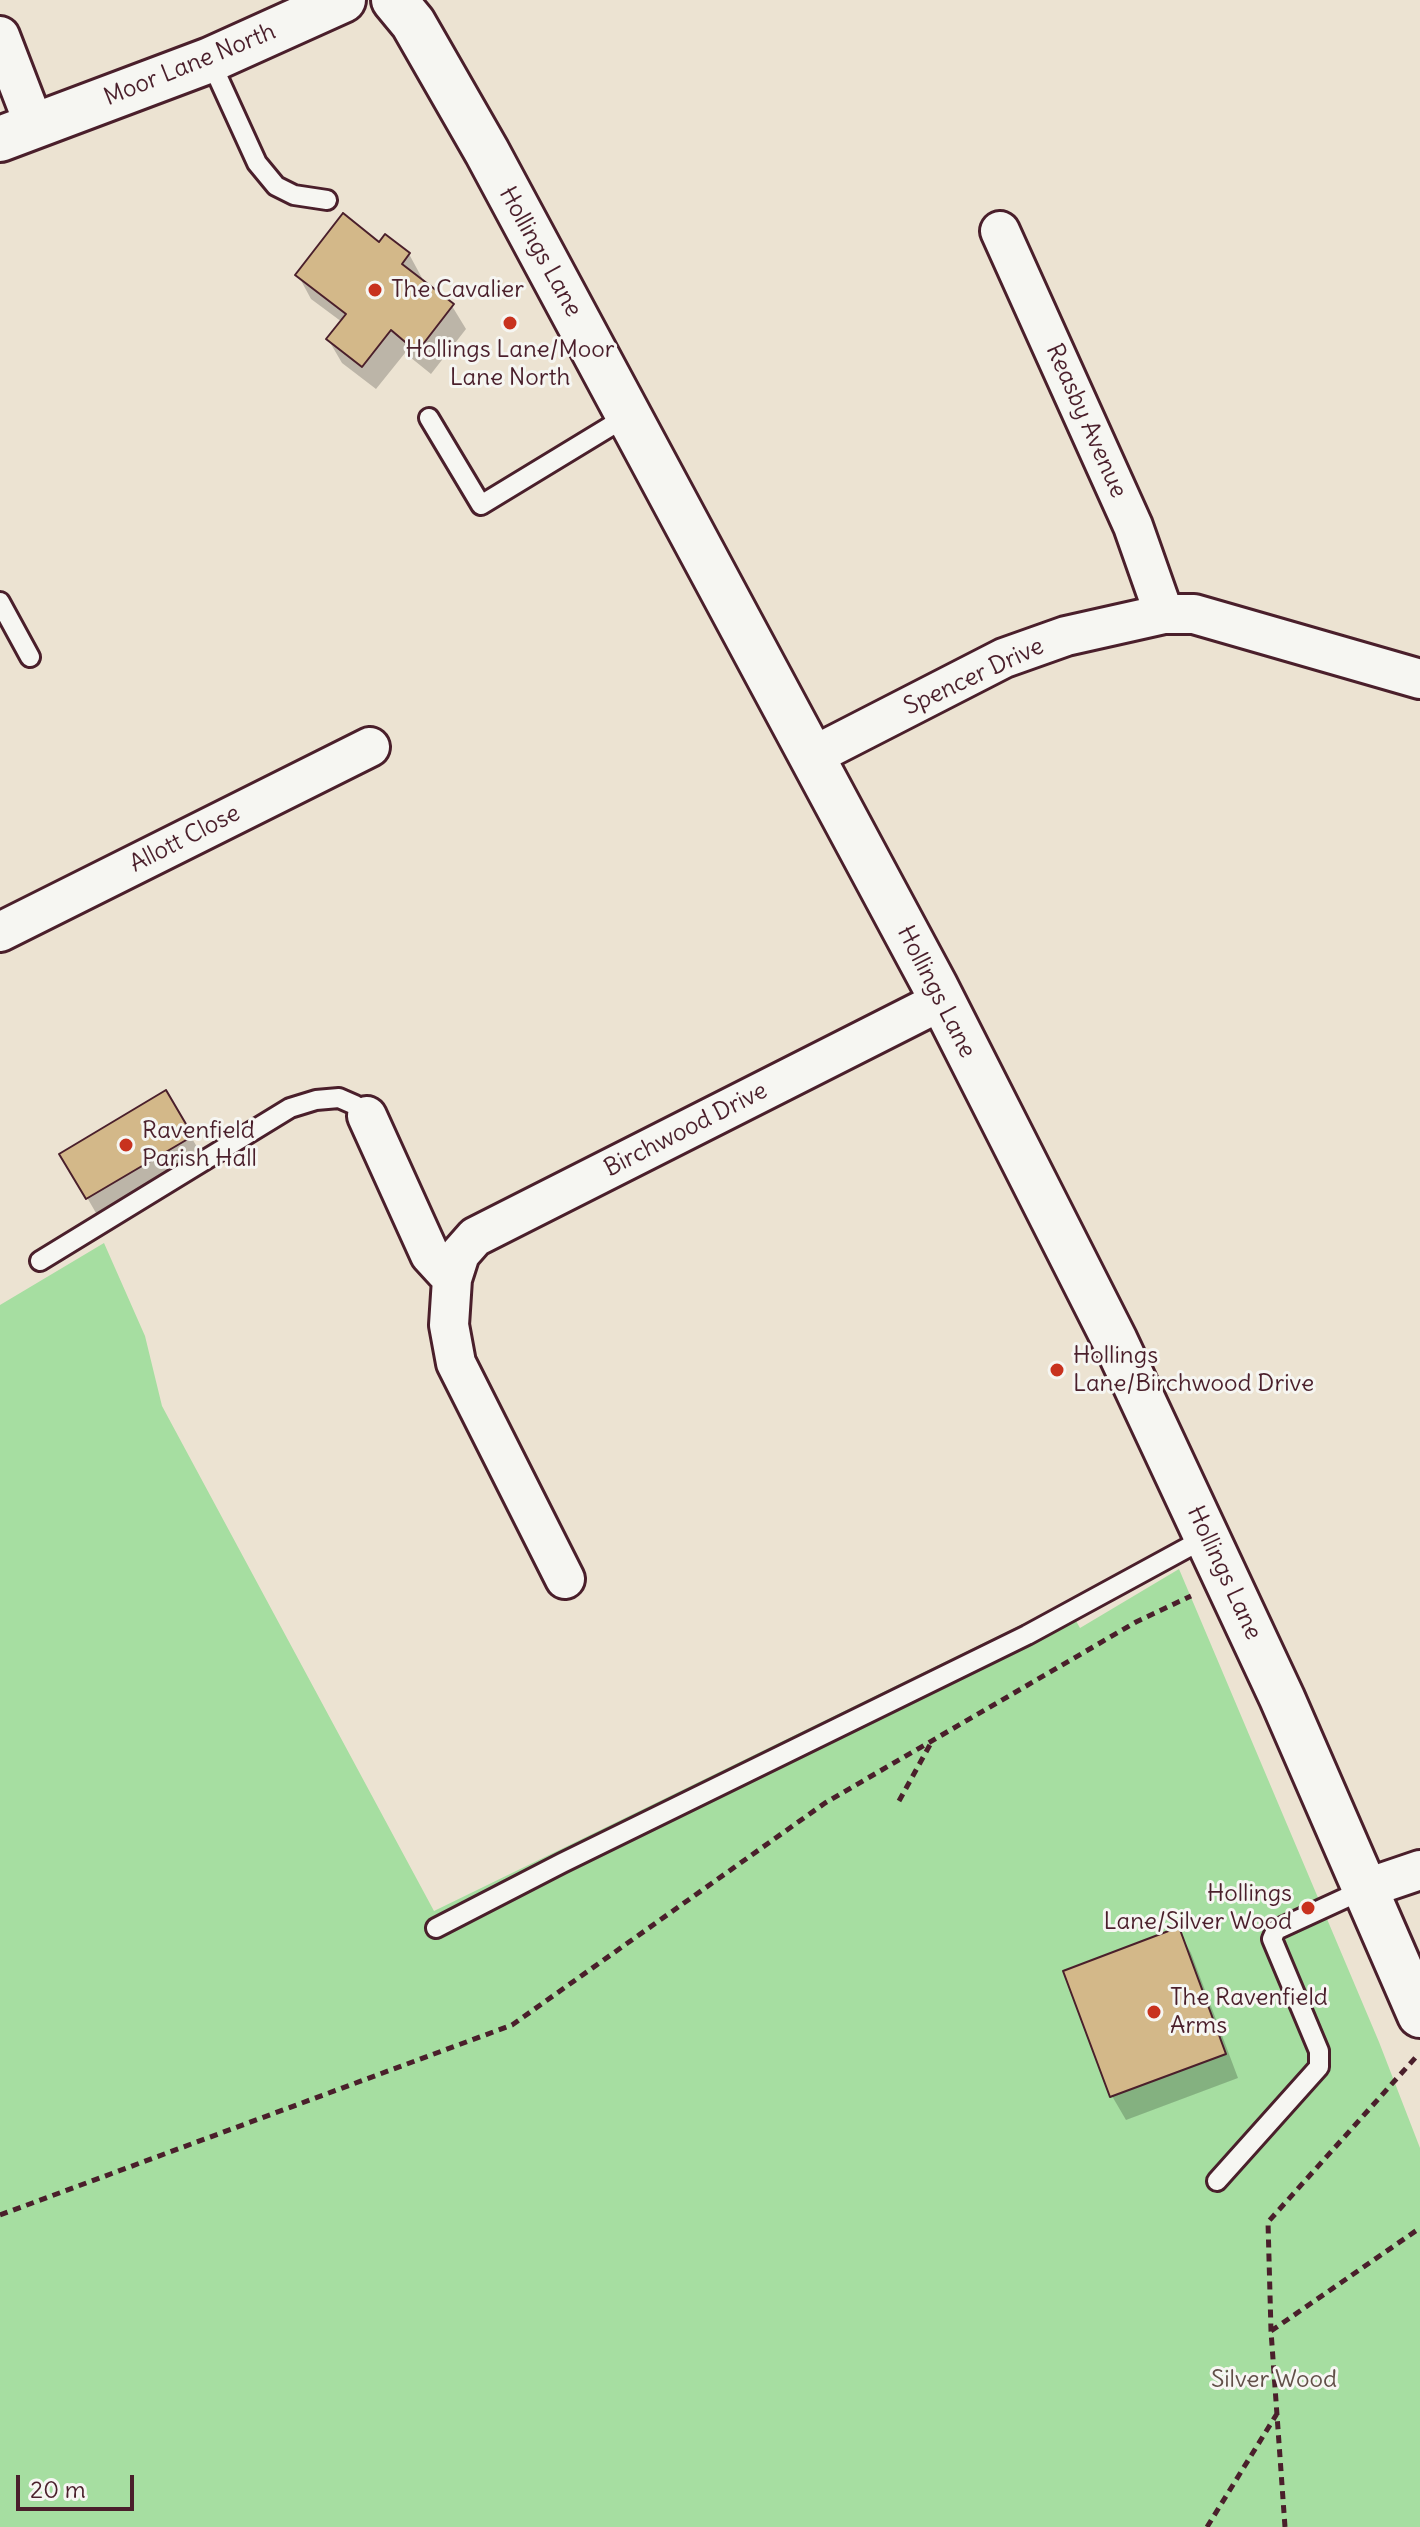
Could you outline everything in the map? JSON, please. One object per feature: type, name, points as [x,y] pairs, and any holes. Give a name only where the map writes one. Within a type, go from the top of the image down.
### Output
[{"type":"street","name":"Moor Lane North","points":[[0,36],[18,133],[210,60],[343,0]]},
{"type":"street","name":"Hollings Lane","points":[[394,0],[435,59],[813,756],[1115,1341],[1367,1888],[1420,2015]]},
{"type":"street","name":"Reasby Avenue","points":[[1000,231],[1133,526],[1164,614]]},
{"type":"street","name":"Spencer Drive","points":[[813,756],[1004,658],[1066,636],[1164,614],[1194,614],[1420,679]]},
{"type":"street","name":"Allott Close","points":[[0,932],[370,747]]},
{"type":"street","name":"Birchwood Drive","points":[[565,1579],[456,1363],[449,1325],[452,1279],[460,1254],[475,1237],[941,1001]]},
{"type":"street","points":[[367,1116],[430,1255],[452,1279]]},
{"type":"street","points":[[1367,1888],[1420,1870]]},
{"type":"lane","points":[[210,60],[257,163],[276,186],[294,195],[327,200]]},
{"type":"lane","points":[[429,418],[481,505],[629,415]]},
{"type":"lane","points":[[0,602],[30,657]]},
{"type":"lane","points":[[40,1261],[290,1108],[316,1100],[339,1098],[355,1105],[367,1116]]},
{"type":"lane","points":[[436,1928],[1027,1635],[1207,1537]]},
{"type":"lane","points":[[1217,2181],[1319,2067],[1319,2051],[1272,1939],[1276,1930],[1367,1888]]},
{"type":"path","points":[[0,2215],[512,2025],[825,1803],[1136,1622],[1227,1579]]},
{"type":"path","points":[[899,1801],[933,1740]]},
{"type":"path","points":[[1285,2527],[1271,2331],[1268,2222],[1420,2052]]},
{"type":"path","points":[[1271,2331],[1420,2228]]},
{"type":"path","points":[[1207,2527],[1279,2411]]},
{"type":"green space","name":"Silver Wood","points":[[104,1243],[145,1336],[162,1406],[434,1911],[1066,1603],[1080,1628],[1179,1569],[1379,2042],[1420,2148],[1420,2527],[0,2527],[0,1305]]},
{"type":"building","name":"The Cavalier","points":[[343,213],[379,242],[385,234],[410,253],[402,264],[454,304],[417,352],[391,330],[362,367],[326,339],[346,314],[295,275]]},
{"type":"building","name":"Ravenfield Parish Hall","points":[[166,1090],[193,1136],[86,1199],[59,1154]]},
{"type":"building","points":[[1179,1927],[1226,2054],[1110,2097],[1063,1971]]},
{"type":"place","name":"The Cavalier","points":[[375,290]]},
{"type":"place","name":"Hollings Lane/Moor Lane North","points":[[510,323]]},
{"type":"place","name":"Ravenfield Parish Hall","points":[[126,1145]]},
{"type":"place","name":"Hollings Lane/Birchwood Drive","points":[[1057,1370]]},
{"type":"place","name":"Hollings Lane/Silver Wood","points":[[1308,1908]]},
{"type":"place","name":"The Ravenfield Arms","points":[[1154,2012]]}]
